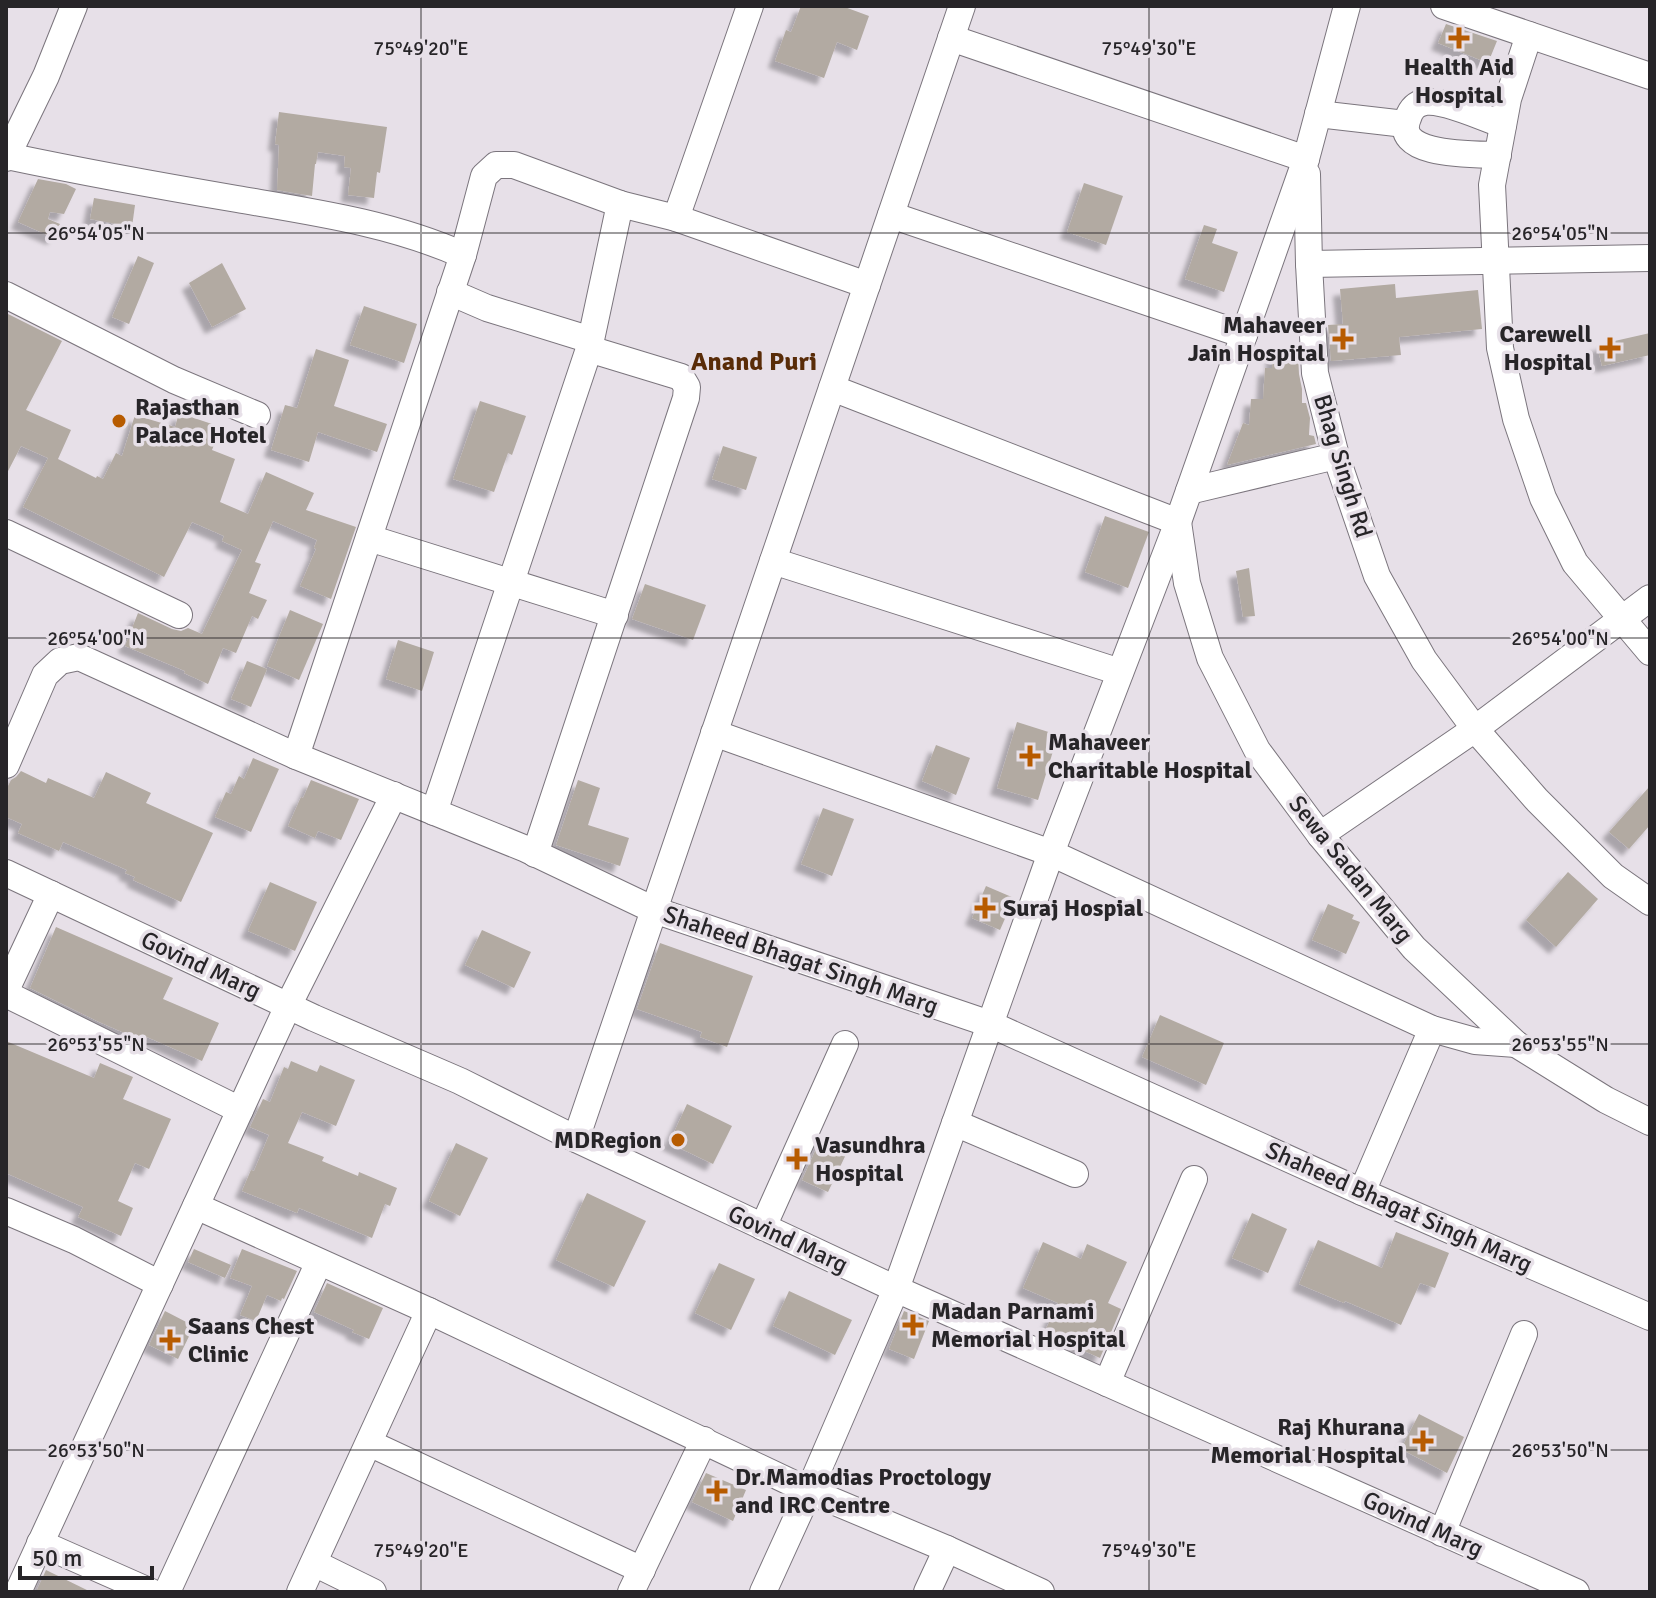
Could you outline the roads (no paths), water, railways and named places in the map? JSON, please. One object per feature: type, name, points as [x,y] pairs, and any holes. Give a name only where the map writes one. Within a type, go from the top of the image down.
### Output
[{"type":"street","points":[[74,6],[46,76],[6,157],[326,214],[388,229],[463,255]]},
{"type":"street","points":[[676,218],[750,6]]},
{"type":"street","points":[[576,1139],[962,6]]},
{"type":"street","points":[[763,1592],[896,1289],[1051,853],[1178,522],[1306,159],[1347,6]]},
{"type":"street","points":[[1444,6],[1650,76]]},
{"type":"street","points":[[1529,35],[1508,99],[1492,185],[1500,348],[1516,419],[1543,498],[1575,563],[1650,652]]},
{"type":"street","points":[[951,38],[1306,159]]},
{"type":"street","points":[[1498,155],[1443,152],[1423,147],[1406,135],[1405,124],[1414,106],[1431,102],[1503,125]]},
{"type":"street","points":[[1318,114],[1405,124]]},
{"type":"street","name":"Bhag Singh Rd","points":[[1306,159],[1315,373],[1336,456],[1377,576],[1424,660],[1475,729],[1537,800],[1613,876],[1650,902]]},
{"type":"street","points":[[296,756],[463,255],[484,176],[496,165],[514,165],[620,204],[676,218],[867,285]]},
{"type":"street","points":[[434,812],[590,345],[620,204]]},
{"type":"street","points":[[891,215],[1244,335]]},
{"type":"street","points":[[1309,264],[1650,258]]},
{"type":"street","points":[[450,292],[681,377],[687,387],[686,398],[535,854]]},
{"type":"street","points":[[6,295],[174,380],[257,415]]},
{"type":"street","points":[[832,388],[1178,522]]},
{"type":"street","points":[[1189,491],[1336,456]]},
{"type":"street","name":"Sewa Sadan Marg","points":[[1178,522],[1187,583],[1210,658],[1257,750],[1320,835],[1414,948],[1516,1044],[1606,1100],[1650,1122]]},
{"type":"street","points":[[6,533],[179,615]]},
{"type":"street","points":[[369,538],[615,615]]},
{"type":"street","points":[[773,561],[1120,672]]},
{"type":"street","points":[[1320,835],[1475,729],[1650,598]]},
{"type":"street","name":"Shaheed Bhagat Singh Marg","points":[[6,765],[45,675],[60,661],[79,657],[296,756],[535,854],[654,910],[990,1024],[1362,1192],[1650,1317]]},
{"type":"street","points":[[714,733],[1051,853],[1432,1029],[1475,1041],[1516,1044]]},
{"type":"street","points":[[18,1592],[288,1006],[394,795]]},
{"type":"street","name":"Govind Marg","points":[[6,873],[288,1006],[460,1081],[576,1139],[896,1289],[1576,1592]]},
{"type":"street","points":[[51,894],[6,992],[240,1110]]},
{"type":"street","points":[[1362,1192],[1432,1029]]},
{"type":"street","points":[[763,1227],[845,1044]]},
{"type":"street","points":[[955,1123],[1075,1174]]},
{"type":"street","points":[[1107,1383],[1194,1179]]},
{"type":"street","points":[[196,1206],[429,1311],[809,1491],[1041,1592]]},
{"type":"street","points":[[6,1211],[74,1240],[160,1284]]},
{"type":"street","points":[[167,1592],[319,1262]]},
{"type":"street","points":[[300,1592],[429,1311]]},
{"type":"street","points":[[1442,1533],[1524,1334]]},
{"type":"street","points":[[369,1443],[637,1581],[704,1440]]},
{"type":"street","points":[[40,1543],[151,1592]]},
{"type":"street","points":[[927,1592],[947,1549]]},
{"type":"street","points":[[314,1563],[373,1592]]},
{"type":"place","name":"Health Aid Hospital","points":[[1459,38]]},
{"type":"place","name":"Mahaveer Jain Hospital","points":[[1343,339]]},
{"type":"place","name":"Carewell Hospital","points":[[1610,348]]},
{"type":"place","name":"Rajasthan Palace Hotel","points":[[119,421]]},
{"type":"place","name":"Mahaveer Charitable Hospital","points":[[1030,756]]},
{"type":"place","name":"Suraj Hospial","points":[[985,908]]},
{"type":"place","name":"MDRegion","points":[[678,1140]]},
{"type":"place","name":"Vasundhra Hospital","points":[[797,1159]]},
{"type":"place","name":"Madan Parnami Memorial Hospital","points":[[913,1325]]},
{"type":"place","name":"Saans Chest Clinic","points":[[170,1340]]},
{"type":"place","name":"Raj Khurana Memorial Hospital","points":[[1423,1441]]},
{"type":"place","name":"Dr.Mamodias Proctology and IRC Centre","points":[[717,1491]]},
{"type":"district","name":"Anand Puri","points":[[754,362]]}]
